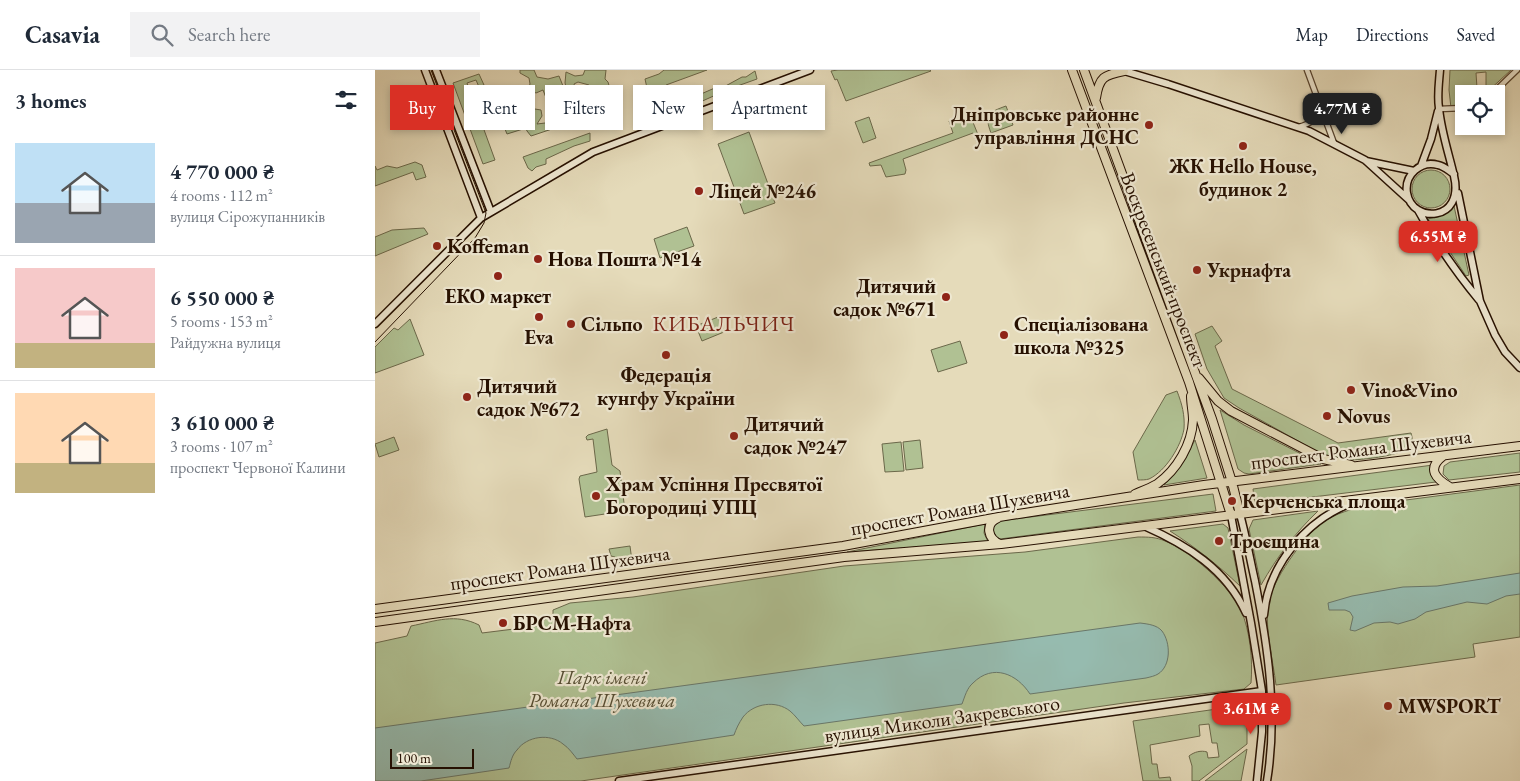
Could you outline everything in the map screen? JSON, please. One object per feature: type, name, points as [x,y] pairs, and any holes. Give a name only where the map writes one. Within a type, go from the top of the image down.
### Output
[{"type":"main road","name":"Воскресенський проспект","points":[[1073,70],[1189,382],[1222,483]]},
{"type":"main road","name":"Воскресенський проспект","points":[[1084,70],[1212,419],[1232,482]]},
{"type":"main road","points":[[1096,100],[1102,78],[1123,70]]},
{"type":"main road","points":[[1195,372],[1218,401],[1231,411],[1323,459],[1361,467]]},
{"type":"main road","points":[[1128,498],[1157,484],[1184,453],[1191,434],[1193,419],[1189,382]]},
{"type":"main road","name":"проспект Романа Шухевича","points":[[375,609],[843,546],[999,517],[1222,483],[1520,446]]},
{"type":"main road","points":[[1443,456],[1436,463],[1434,471],[1438,479],[1450,487]]},
{"type":"main road","name":"проспект Романа Шухевича","points":[[375,622],[843,558],[1001,544],[1520,479]]},
{"type":"main road","points":[[1232,482],[1240,514]]},
{"type":"main road","points":[[1222,483],[1231,516]]},
{"type":"main road","points":[[999,517],[990,524],[989,532],[993,540],[1001,544]]},
{"type":"street","points":[[425,70],[481,218]]},
{"type":"street","points":[[436,70],[491,212]]},
{"type":"street","points":[[375,324],[481,218],[593,152],[810,70]]},
{"type":"street","points":[[1123,70],[1298,127],[1334,143],[1365,160],[1418,210],[1428,229],[1461,278],[1480,301]]},
{"type":"street","points":[[1307,70],[1334,143]]},
{"type":"street","points":[[1440,70],[1439,109],[1457,186],[1480,301],[1505,352],[1520,368]]},
{"type":"street","points":[[1501,85],[1517,70]]},
{"type":"street","points":[[1298,127],[1311,122],[1317,116],[1321,107]]},
{"type":"street","points":[[1439,109],[1455,108]]},
{"type":"street","points":[[1421,166],[1439,109]]},
{"type":"street","points":[[1365,160],[1414,171]]},
{"type":"street","points":[[1409,200],[1407,181],[1414,171],[1421,166],[1439,165],[1454,174]]},
{"type":"street","points":[[1418,210],[1433,214],[1448,208],[1453,202],[1457,186]]},
{"type":"street","points":[[1263,624],[1265,604],[1272,580],[1293,546],[1323,518],[1347,505],[1367,498]]},
{"type":"street","points":[[1240,514],[1263,624],[1271,690],[1273,727],[1267,781]]},
{"type":"street","points":[[1231,516],[1262,691],[1262,732],[1257,781]]},
{"type":"street","points":[[1143,526],[1184,545],[1213,567],[1230,584],[1251,623]]},
{"type":"street","name":"вулиця Миколи Закревського","points":[[619,781],[1271,690]]},
{"type":"green space","points":[[520,70],[534,70],[537,77],[548,79],[559,76],[563,85],[545,85],[545,95],[543,90],[536,93],[535,85],[530,85],[529,78],[520,73]]},
{"type":"green space","points":[[585,70],[606,70],[605,79],[609,85],[589,85],[578,82],[574,85],[566,85],[566,72],[575,76],[583,75]]},
{"type":"green space","points":[[664,70],[707,70],[666,85],[646,85],[645,79]]},
{"type":"green space","points":[[1450,70],[1511,70],[1495,85],[1486,85],[1486,72],[1476,73],[1477,85],[1455,85],[1455,107],[1451,108],[1449,90]]},
{"type":"green space","points":[[755,71],[757,79],[740,85],[727,85],[742,77],[746,77]]},
{"type":"green space","points":[[831,71],[931,71],[846,101],[837,79],[835,80]]},
{"type":"green space","points":[[479,74],[484,85],[478,85],[476,80],[464,85],[464,113],[454,85],[453,83]]},
{"type":"green space","points":[[713,89],[713,96],[703,101],[703,93]]},
{"type":"green space","points":[[1006,106],[1013,125],[991,133],[988,122],[989,115],[995,110]]},
{"type":"green space","points":[[535,109],[541,110],[542,116],[537,124],[545,123],[545,130],[549,130],[531,136],[527,131],[535,130]]},
{"type":"green space","points":[[970,115],[981,142],[977,143],[973,133],[903,159],[906,170],[905,174],[886,177],[881,165],[870,166],[869,163],[953,133],[949,121]]},
{"type":"green space","points":[[869,117],[876,138],[863,143],[855,122]]},
{"type":"green space","points":[[470,130],[484,130],[495,160],[483,164]]},
{"type":"green space","points":[[505,130],[520,130],[507,134]]},
{"type":"green space","points":[[749,132],[775,203],[744,214],[718,144]]},
{"type":"green space","points":[[590,133],[590,141],[546,159],[546,164],[536,167],[532,171],[528,168],[523,157]]},
{"type":"green space","points":[[415,162],[422,165],[426,177],[416,180],[413,172],[375,186],[375,166],[377,170],[387,166],[397,168]]},
{"type":"green space","points":[[1431,170],[1444,176],[1450,189],[1444,202],[1431,208],[1418,202],[1412,189],[1418,176]]},
{"type":"green space","points":[[1454,206],[1469,275],[1466,276],[1428,219],[1443,215]]},
{"type":"green space","points":[[687,227],[694,246],[660,258],[654,239]]},
{"type":"green space","points":[[424,228],[428,234],[375,256],[375,237],[392,230]]},
{"type":"green space","points":[[718,317],[724,332],[702,341],[696,326]]},
{"type":"green space","points":[[410,319],[424,355],[375,373],[375,347],[394,328],[398,330]]},
{"type":"green space","points":[[1212,326],[1222,341],[1215,346],[1232,389],[1338,443],[1411,433],[1411,444],[1400,452],[1390,455],[1367,459],[1340,460],[1325,456],[1239,408],[1224,398],[1207,369],[1195,334]]},
{"type":"green space","points":[[960,341],[967,363],[938,372],[931,350]]},
{"type":"green space","points":[[1177,391],[1184,419],[1184,429],[1180,443],[1172,457],[1161,470],[1149,479],[1138,480],[1133,452],[1166,395]]},
{"type":"green space","points":[[1220,410],[1244,425],[1321,464],[1249,474],[1244,473],[1238,469]]},
{"type":"green space","points":[[607,429],[612,465],[620,471],[625,511],[585,517],[579,479],[580,476],[597,472],[593,439],[587,440],[586,437]]},
{"type":"green space","points":[[394,437],[399,450],[379,457],[375,444]]},
{"type":"green space","points":[[920,440],[923,468],[906,470],[903,442]]},
{"type":"green space","points":[[1195,440],[1207,478],[1164,485],[1184,461]]},
{"type":"green space","points":[[901,442],[904,471],[885,472],[882,444]]},
{"type":"green space","points":[[1520,453],[1520,472],[1449,480],[1443,474],[1444,466],[1450,462]]},
{"type":"green space","points":[[1433,465],[1436,482],[1255,504],[1253,489]]},
{"type":"green space","points":[[1520,485],[1520,637],[1473,644],[1475,657],[1276,685],[1267,615],[1270,595],[1281,573],[1297,549],[1322,523],[1338,514],[1368,505]]},
{"type":"green space","points":[[1213,494],[1216,511],[1000,539],[993,530],[999,521]]},
{"type":"green space","points":[[1318,511],[1287,546],[1261,585],[1249,529],[1253,520]]},
{"type":"green space","points":[[985,524],[984,533],[988,542],[847,552]]},
{"type":"green space","points":[[1223,524],[1228,528],[1240,586],[1206,557],[1170,531]]},
{"type":"green space","name":"Парк імені Романа Шухевича","points":[[1138,537],[1162,540],[1185,552],[1208,570],[1236,601],[1247,627],[1252,665],[1251,683],[1244,689],[1124,703],[581,781],[375,781],[375,643],[407,636],[411,626],[437,620],[462,619],[479,625],[482,633],[538,626],[549,616],[553,615],[553,610],[570,603],[633,597],[844,566],[1025,552]]},
{"type":"green space","points":[[630,546],[632,561],[616,563],[615,557],[611,556],[609,549]]},
{"type":"green space","points":[[1245,705],[1247,707],[1247,744],[1199,781],[1192,781],[1192,766],[1189,756],[1195,752],[1202,751],[1207,752],[1208,758],[1219,757],[1217,743],[1212,743],[1209,724],[1199,725],[1200,736],[1150,745],[1152,764],[1157,764],[1159,778],[1170,777],[1171,781],[1143,781],[1133,721]]},
{"type":"green space","points":[[1247,749],[1241,781],[1205,781]]},
{"type":"water","points":[[1520,573],[1520,594],[1506,596],[1487,604],[1467,602],[1426,612],[1415,619],[1398,624],[1390,622],[1374,623],[1355,631],[1350,630],[1353,617],[1350,612],[1345,610],[1329,610],[1328,603],[1352,596],[1403,587],[1437,586]]},
{"type":"water","points":[[1140,623],[1158,627],[1165,636],[1168,648],[1165,666],[1157,675],[1146,678],[1030,694],[1012,676],[996,672],[981,677],[971,685],[966,692],[962,704],[804,726],[792,713],[778,705],[772,704],[759,706],[748,712],[743,717],[734,735],[577,759],[567,747],[552,738],[545,737],[533,739],[521,745],[514,754],[509,768],[421,781],[375,781],[375,728]]},
{"type":"tram line","points":[[375,342],[475,238],[484,223],[486,213],[431,70]]},
{"type":"place","name":"Дніпровське районне управління ДСНС","points":[[1149,125]]},
{"type":"place","name":"ЖК Hello House, будинок 2","points":[[1243,146]]},
{"type":"place","name":"Ліцей №246","points":[[699,191]]},
{"type":"place","name":"Koffeman","points":[[437,246]]},
{"type":"place","name":"Нова Пошта №14","points":[[538,259]]},
{"type":"place","name":"Укрнафта","points":[[1197,270]]},
{"type":"place","name":"ЕКО маркет","points":[[498,276]]},
{"type":"place","name":"Дитячий садок №671","points":[[946,297]]},
{"type":"place","name":"Eva","points":[[539,317]]},
{"type":"place","name":"Сільпо","points":[[571,324]]},
{"type":"place","name":"Спеціалізована школа №325","points":[[1004,335]]},
{"type":"place","name":"Федерація кунгфу України","points":[[666,355]]},
{"type":"place","name":"Vino&Vino","points":[[1351,390]]},
{"type":"place","name":"Дитячий садок №672","points":[[467,397]]},
{"type":"place","name":"Novus","points":[[1327,416]]},
{"type":"place","name":"Дитячий садок №247","points":[[734,436]]},
{"type":"place","name":"Храм Успіння Пресвятої Богородиці УПЦ","points":[[596,496]]},
{"type":"place","name":"Керченська площа","points":[[1232,501]]},
{"type":"place","name":"Троєщина","points":[[1219,541]]},
{"type":"place","name":"БРСМ-Нафта","points":[[503,623]]},
{"type":"place","name":"MWSPORT","points":[[1388,706]]},
{"type":"district","name":"КИБАЛЬЧИЧ","points":[[724,323]]}]
